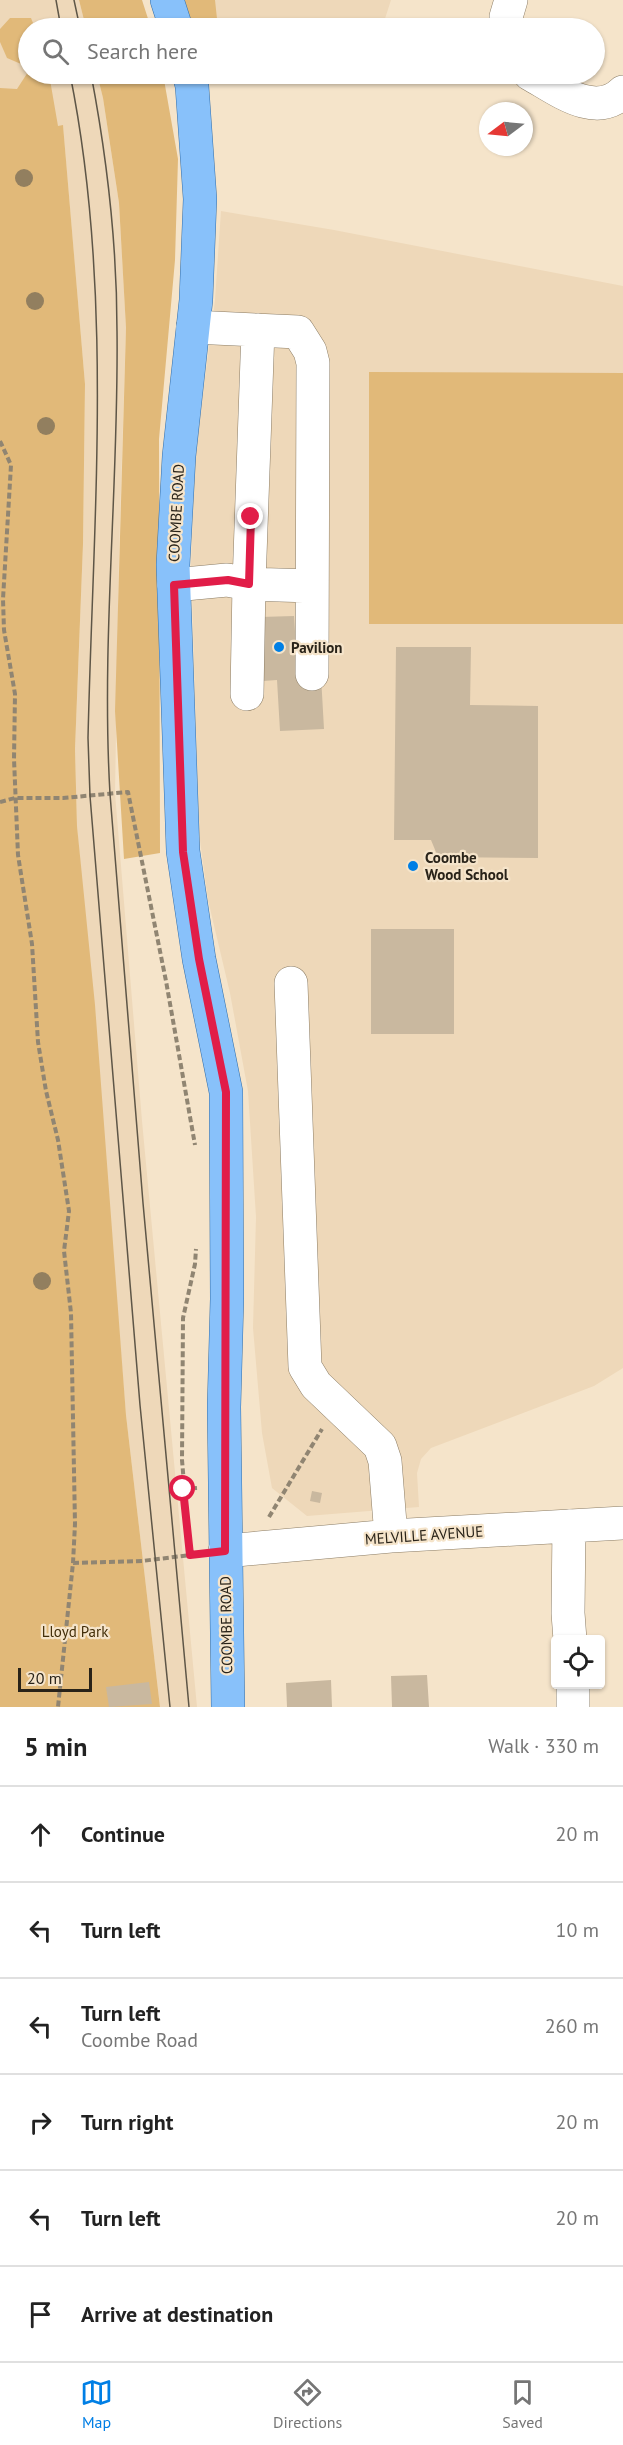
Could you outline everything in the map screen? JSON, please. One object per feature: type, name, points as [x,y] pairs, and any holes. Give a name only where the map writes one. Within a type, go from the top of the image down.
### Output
[{"type":"main road","points":[[167,0],[173,18]]},
{"type":"main road","name":"COOMBE ROAD","points":[[192,84],[200,199],[193,327],[179,456],[173,565],[183,852],[199,959],[226,1092],[225,1551],[228,1707]]},
{"type":"street","points":[[506,18],[511,0]]},
{"type":"street","points":[[548,84],[580,102],[604,103],[623,92]]},
{"type":"street","points":[[193,327],[298,332],[310,351],[313,363],[312,674]]},
{"type":"street","points":[[247,694],[258,330]]},
{"type":"street","points":[[174,585],[228,580],[249,584],[312,586]]},
{"type":"street","points":[[291,983],[306,1366],[316,1385],[380,1446],[385,1461],[391,1536]]},
{"type":"street","name":"MELVILLE AVENUE","points":[[225,1551],[391,1536],[623,1523]]},
{"type":"street","points":[[569,1526],[567,1613],[569,1635]]},
{"type":"street","points":[[573,1689],[573,1707]]},
{"type":"path","points":[[0,441],[11,465],[3,599],[4,630],[15,694],[15,798],[18,855],[32,944],[38,1042],[58,1140],[69,1211],[64,1251],[71,1313],[75,1524],[58,1707]]},
{"type":"path","points":[[0,802],[15,798],[63,798],[128,792],[194,1131],[195,1151]]},
{"type":"path","points":[[190,1555],[182,1460],[183,1318],[195,1264],[196,1244]]},
{"type":"path","points":[[267,1520],[337,1405]]},
{"type":"path","points":[[73,1563],[142,1561],[225,1551]]},
{"type":"shaded area","points":[[0,0],[79,0],[84,18],[18,18],[18,84],[100,84],[119,203],[126,328],[115,793],[142,1121],[197,1707],[160,1707],[126,1415],[77,826],[75,749],[83,544],[85,384],[63,126],[0,136]]},
{"type":"shaded area","points":[[184,0],[391,0],[385,18],[190,18]]},
{"type":"shaded area","name":"Coombe Wood School","points":[[221,211],[334,230],[623,286],[623,1368],[594,1386],[431,1448],[421,1459],[417,1473],[419,1507],[307,1516],[272,1488],[262,1433],[253,1328],[256,1217],[248,1091],[230,993],[208,900],[199,833],[191,563],[195,456],[215,300]]},
{"type":"green space","points":[[79,0],[142,0],[148,18],[84,18]]},
{"type":"green space","points":[[182,0],[215,0],[217,18],[188,18]]},
{"type":"green space","points":[[10,18],[18,18],[18,63],[7,58],[0,42],[0,29]]},
{"type":"green space","name":"Lloyd Park","points":[[20,84],[51,84],[58,126],[63,125],[85,384],[83,544],[75,749],[77,826],[95,1005],[126,1415],[160,1707],[0,1707],[0,88],[17,89]]},
{"type":"green space","points":[[100,84],[165,84],[178,159],[175,260],[159,439],[160,853],[124,859],[115,711],[126,328],[119,203]]},
{"type":"green space","points":[[369,372],[623,373],[623,624],[369,624]]},
{"type":"building","name":"Pavilion","points":[[294,616],[298,677],[321,676],[324,729],[280,731],[277,680],[263,681],[260,617]]},
{"type":"building","points":[[396,647],[471,647],[470,705],[538,706],[538,858],[438,857],[431,840],[394,840]]},
{"type":"building","points":[[371,929],[454,929],[454,1034],[371,1034]]},
{"type":"building","points":[[312,1491],[322,1493],[320,1503],[310,1501]]},
{"type":"building","points":[[427,1675],[429,1707],[392,1707],[391,1676]]},
{"type":"building","points":[[331,1680],[332,1707],[287,1707],[286,1683]]},
{"type":"building","points":[[149,1682],[152,1704],[109,1707],[106,1687]]},
{"type":"tram line","points":[[56,0],[59,18]]},
{"type":"tram line","points":[[74,0],[78,18]]},
{"type":"tram line","points":[[72,84],[84,156],[92,239],[96,322],[96,488],[88,738],[90,796],[140,1405],[170,1707]]},
{"type":"tram line","points":[[93,84],[110,202],[117,299],[117,389],[108,678],[110,794],[143,1203],[189,1707]]},
{"type":"place","name":"Pavilion","points":[[279,647]]},
{"type":"place","name":"Coombe Wood School","points":[[413,866]]},
{"type":"route","points":[[183,1489],[190,1555],[225,1551],[226,1092],[199,959],[183,852],[174,585],[228,580],[249,584],[251,517]]}]
